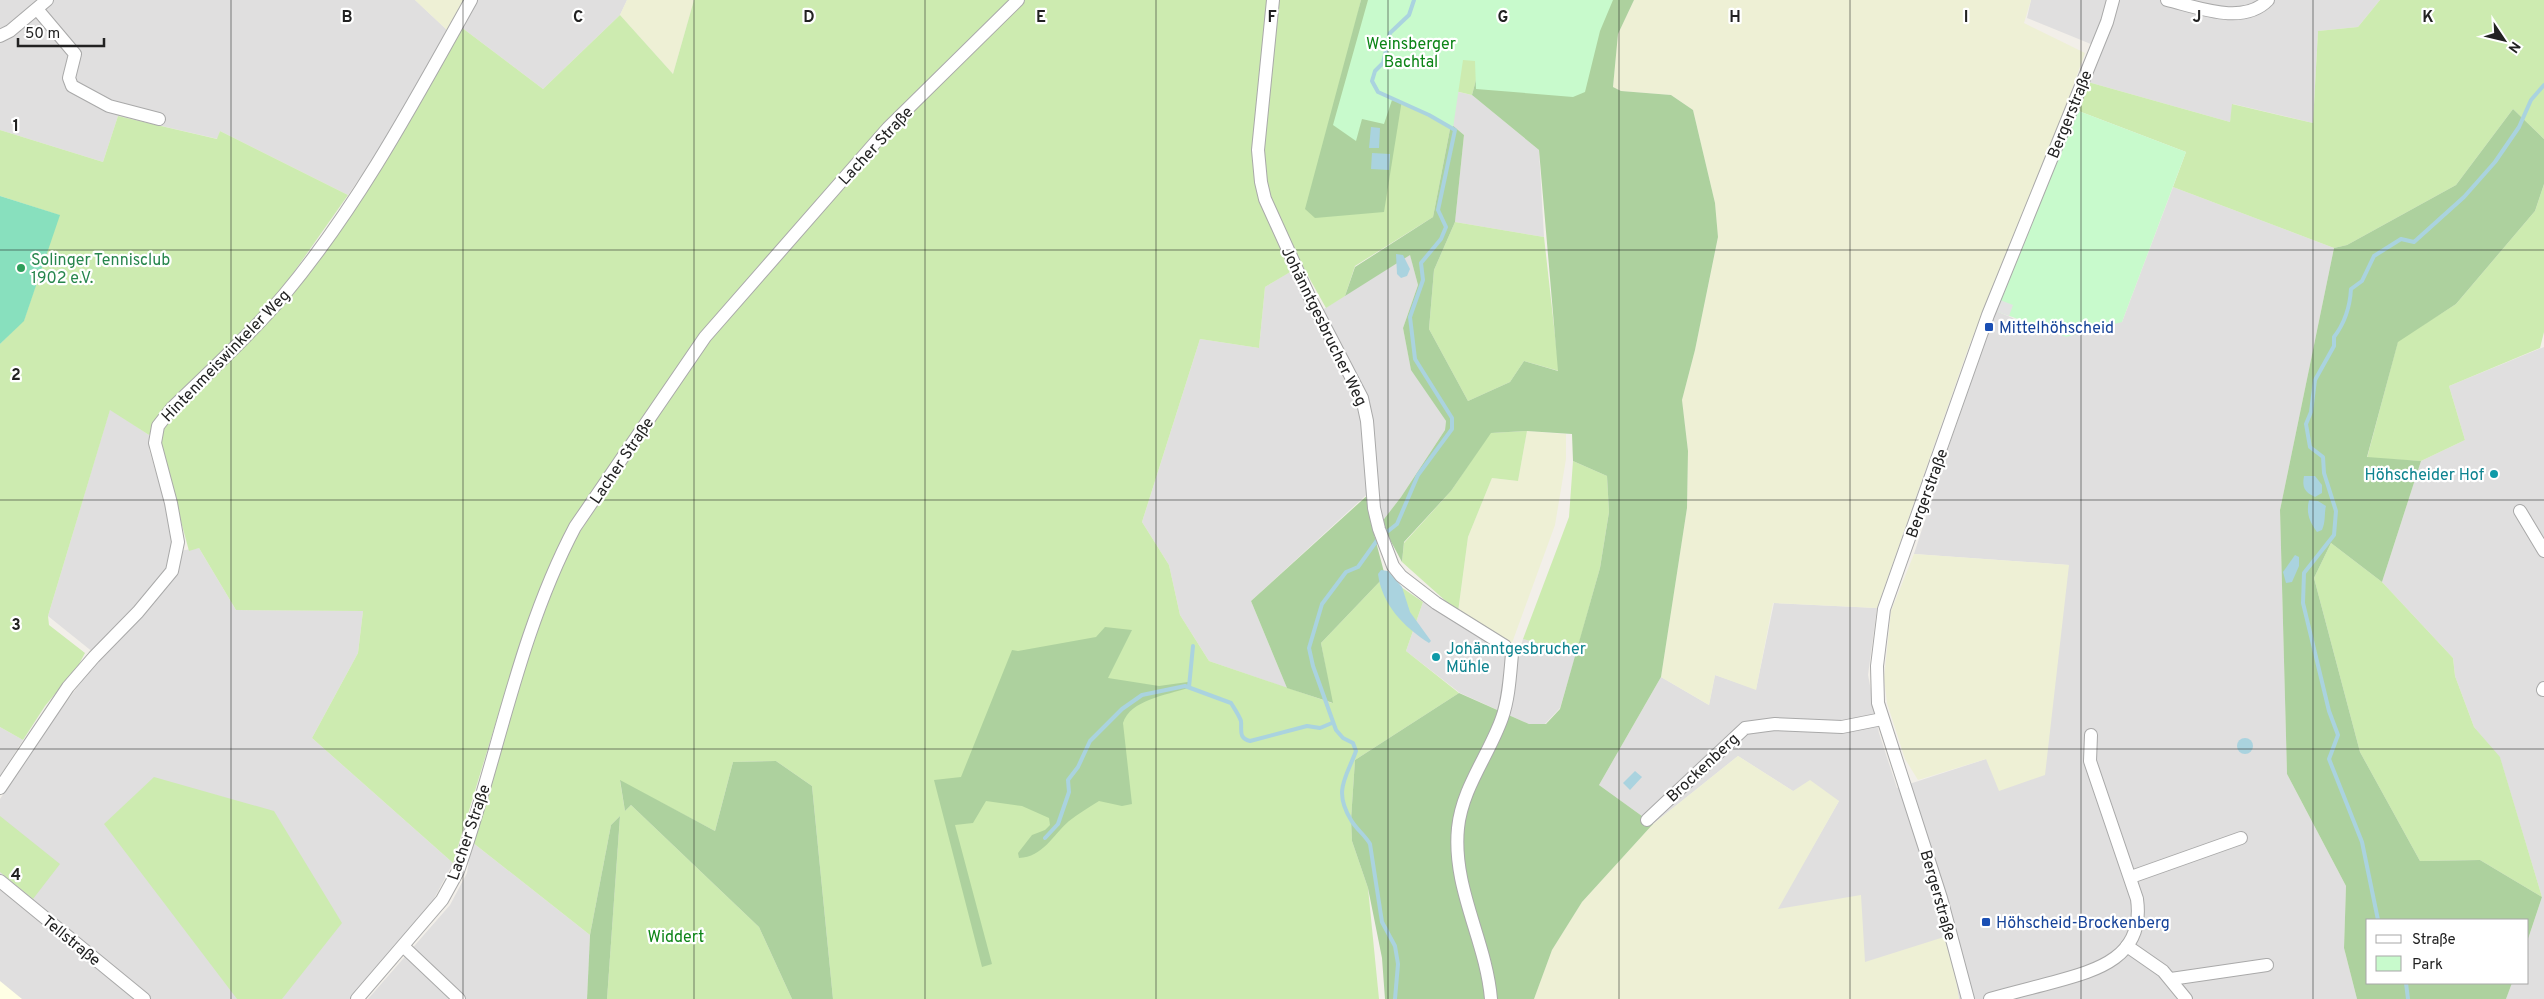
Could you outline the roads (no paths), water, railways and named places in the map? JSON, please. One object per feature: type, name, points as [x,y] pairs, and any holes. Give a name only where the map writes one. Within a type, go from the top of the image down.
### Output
[{"type":"street","points":[[0,36],[47,0]]},
{"type":"street","name":"Hintenmeiswinkeler Weg","points":[[0,788],[58,701],[94,657],[154,595],[172,571],[178,542],[171,503],[155,448],[158,426],[172,408],[272,308],[308,264],[399,132],[471,0]]},
{"type":"street","name":"Lacher Straße","points":[[357,999],[404,947],[442,900],[458,871],[516,671],[564,549],[575,527],[705,337],[888,128],[1018,0]]},
{"type":"street","name":"Johänntgesbrucher Weg","points":[[1273,0],[1258,150],[1261,182],[1267,204],[1310,296],[1362,398],[1367,421],[1374,508],[1378,529],[1393,566],[1408,582],[1436,603],[1505,646],[1512,654],[1510,678],[1502,717],[1465,799],[1458,829],[1460,877],[1483,954],[1491,999]]},
{"type":"street","name":"Bergerstraße","points":[[1968,999],[1941,898],[1882,720],[1877,693],[1876,666],[1884,609],[1988,315],[2103,31],[2113,0]]},
{"type":"street","points":[[2166,0],[2204,9],[2240,13],[2253,11],[2268,0]]},
{"type":"street","points":[[37,9],[75,54],[69,78],[72,86],[109,106],[159,119]]},
{"type":"street","points":[[2520,511],[2544,551]]},
{"type":"street","name":"Brockenberg","points":[[1647,820],[1745,728],[1775,724],[1842,727],[1882,720]]},
{"type":"street","points":[[1990,999],[2098,969],[2113,960],[2127,946],[2138,911],[2131,877],[2090,761],[2091,735]]},
{"type":"street","points":[[2131,877],[2242,838]]},
{"type":"street","name":"Tellstraße","points":[[1,886],[144,999]]},
{"type":"street","points":[[2127,946],[2171,979],[2186,999]]},
{"type":"street","points":[[404,947],[459,999]]},
{"type":"street","points":[[2171,979],[2267,965]]},
{"type":"water","points":[[1371,127],[1380,128],[1379,148],[1369,148]]},
{"type":"water","points":[[1372,153],[1390,154],[1389,170],[1371,169]]},
{"type":"water","points":[[1396,254],[1403,255],[1410,269],[1407,276],[1401,278],[1397,274]]},
{"type":"water","points":[[2304,476],[2315,476],[2322,485],[2322,493],[2315,497],[2308,493],[2303,483]]},
{"type":"water","points":[[2309,500],[2318,501],[2326,506],[2322,530],[2317,532],[2309,517]]},
{"type":"water","points":[[2295,555],[2299,557],[2299,566],[2292,582],[2286,583],[2283,572]]},
{"type":"water","points":[[1381,570],[1388,571],[1402,587],[1410,612],[1431,641],[1429,643],[1411,630],[1389,605],[1380,585],[1378,574]]},
{"type":"water","points":[[2245,738],[2253,746],[2245,754],[2237,746]]},
{"type":"water","points":[[1635,771],[1642,777],[1630,790],[1623,783]]},
{"type":"waterway","points":[[1395,999],[1398,964],[1395,946],[1382,922],[1370,844],[1351,820],[1343,801],[1342,793],[1345,777],[1356,751],[1353,743],[1343,738],[1336,730],[1313,666],[1309,648],[1322,604],[1346,572],[1358,567],[1378,539],[1397,524],[1418,475],[1452,429],[1452,418],[1415,359],[1410,317],[1423,280],[1421,263],[1441,239],[1446,227],[1438,210],[1455,130],[1429,115],[1378,92],[1372,81],[1375,71],[1383,63],[1390,33],[1409,15],[1414,0]]},
{"type":"waterway","points":[[2378,919],[2362,842],[2329,759],[2338,735],[2329,711],[2303,603],[2304,573],[2334,535],[2336,511],[2324,473],[2323,457],[2310,447],[2306,424],[2311,412],[2315,380],[2334,346],[2334,337],[2346,314],[2351,289],[2362,281],[2374,256],[2401,239],[2414,242],[2464,197],[2495,162],[2519,127],[2531,100],[2544,85]]},
{"type":"waterway","points":[[1189,687],[1193,646]]},
{"type":"waterway","points":[[1045,838],[1058,824],[1069,792],[1068,780],[1078,767],[1090,741],[1122,709],[1142,695],[1185,686],[1231,703],[1241,721],[1242,736],[1250,741],[1307,726],[1320,728],[1332,723]]},
{"type":"waterway","points":[[2406,984],[2408,999]]},
{"type":"place","name":"Solinger Tennisclub 1902 e.V.","points":[[21,268]]},
{"type":"place","name":"Mittelhöhscheid","points":[[1989,327]]},
{"type":"place","name":"Höhscheider Hof","points":[[2494,474]]},
{"type":"place","name":"Johänntgesbrucher Mühle","points":[[1436,657]]},
{"type":"place","name":"Höhscheid-Brockenberg","points":[[1986,922]]},
{"type":"park label","name":"Weinsberger Bachtal","points":[[1411,52]]},
{"type":"park label","name":"Widdert","points":[[676,936]]}]
